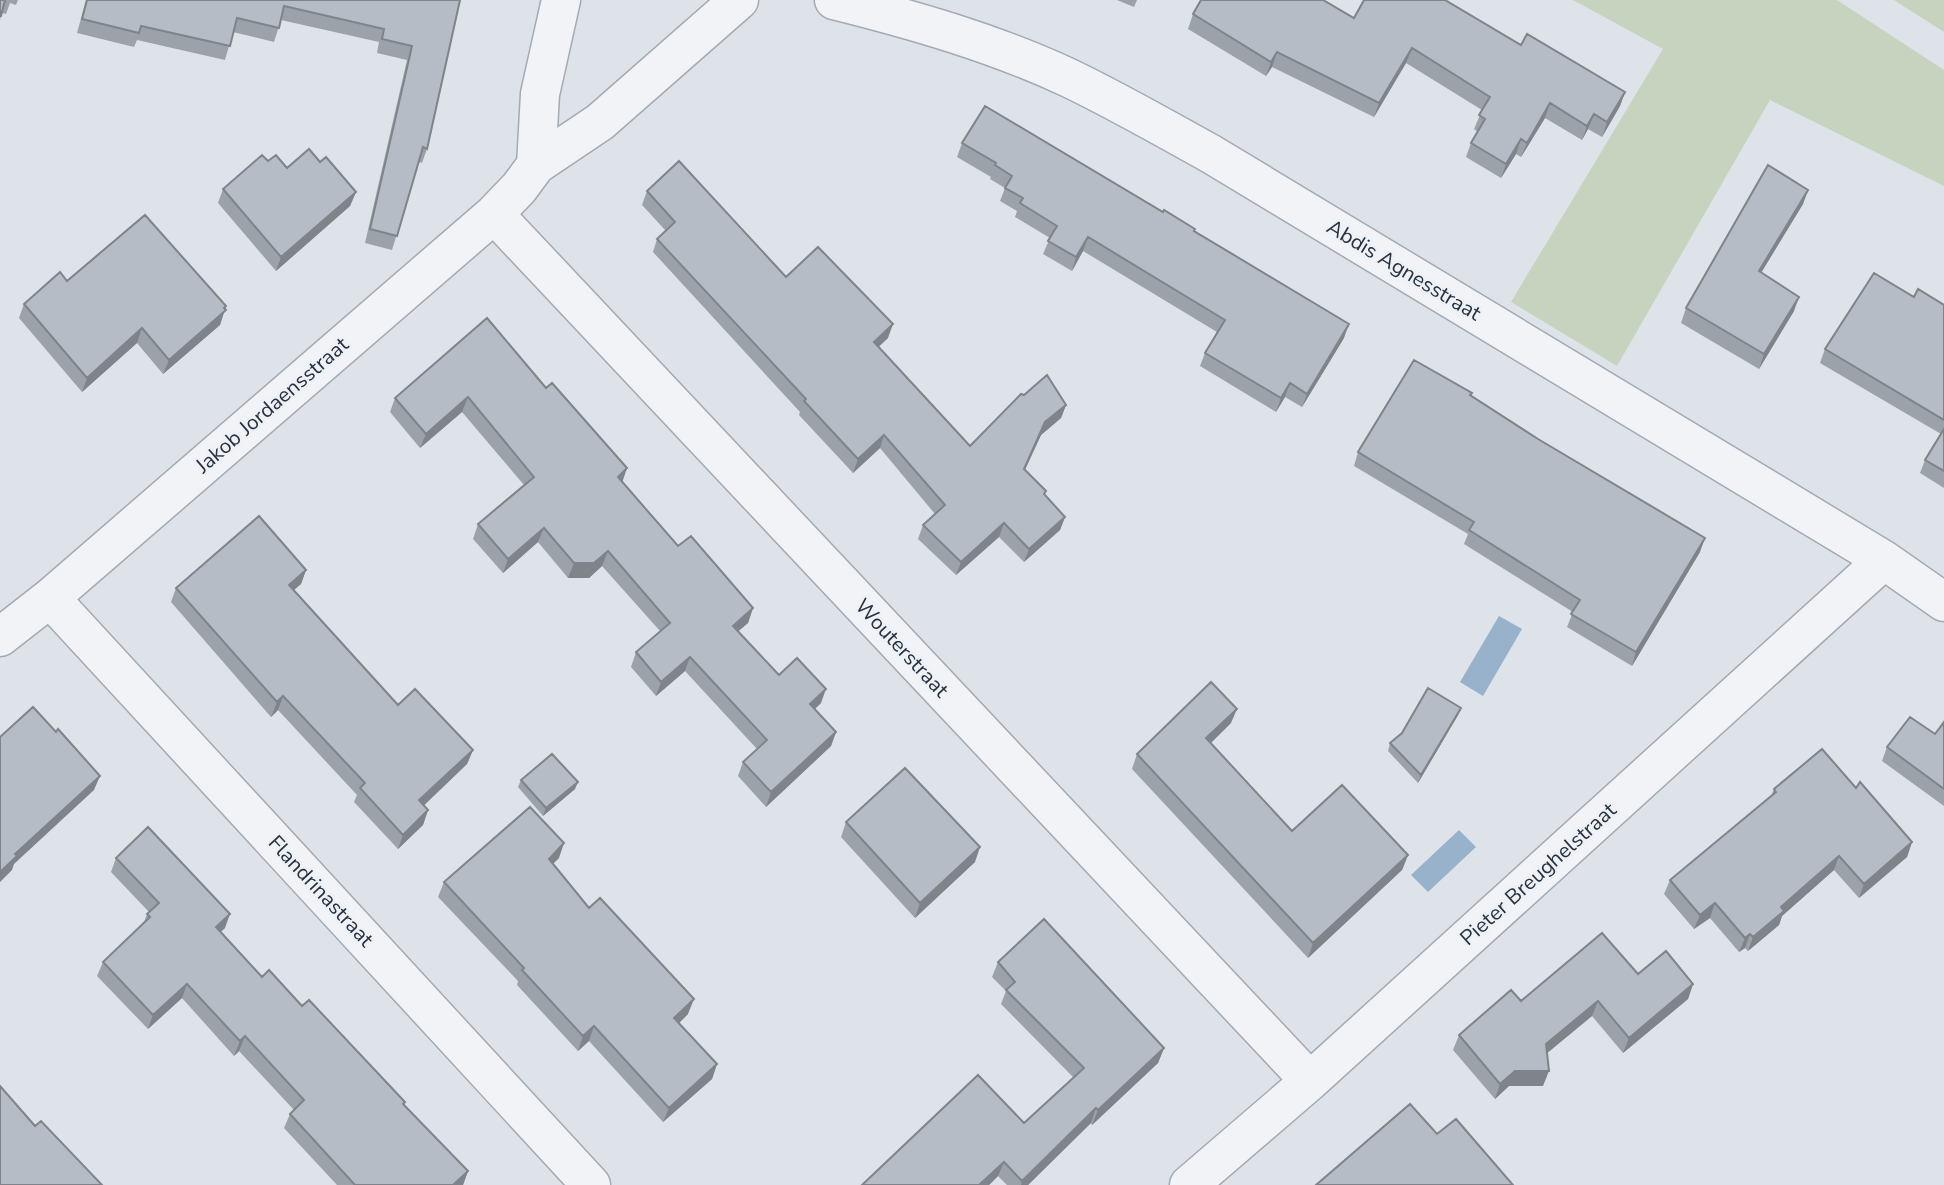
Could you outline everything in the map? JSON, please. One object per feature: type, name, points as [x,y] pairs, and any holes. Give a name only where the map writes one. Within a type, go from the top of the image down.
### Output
[{"type":"street","points":[[536,165],[540,94],[561,0]]},
{"type":"street","name":"Jakob Jordaensstraat","points":[[0,637],[50,598],[494,214],[536,165],[600,122],[739,0]]},
{"type":"street","name":"Abdis Agnesstraat","points":[[834,0],[917,21],[994,48],[1067,77],[1139,114],[1211,154],[1884,560],[1944,602]]},
{"type":"street","name":"Wouterstraat","points":[[494,214],[1310,1081]]},
{"type":"street","name":"Pieter Breughelstraat","points":[[1189,1185],[1310,1081],[1884,560]]},
{"type":"street","name":"Flandrinastraat","points":[[50,598],[591,1185]]},
{"type":"green space","points":[[1573,0],[1837,0],[1944,70],[1944,186],[1770,100],[1617,366],[1511,302],[1663,49]]},
{"type":"green space","points":[[1894,0],[1944,0],[1944,32]]},
{"type":"water","points":[[1499,616],[1522,629],[1483,696],[1460,682]]},
{"type":"water","points":[[1459,830],[1476,847],[1428,892],[1411,875]]},
{"type":"building","points":[[0,0],[5,0],[1,16],[0,16]]},
{"type":"building","points":[[87,0],[460,0],[427,149],[423,147],[397,236],[370,229],[412,46],[382,39],[384,29],[284,6],[279,28],[237,18],[230,46],[141,26],[139,33],[82,19]]},
{"type":"building","points":[[1201,0],[1323,0],[1354,18],[1364,0],[1445,0],[1521,45],[1527,34],[1625,92],[1607,122],[1594,114],[1587,126],[1550,103],[1527,143],[1521,139],[1506,164],[1471,143],[1485,119],[1479,115],[1490,97],[1412,48],[1379,103],[1277,52],[1271,62],[1193,14]]},
{"type":"building","points":[[985,106],[1163,212],[1164,210],[1195,229],[1194,231],[1349,324],[1307,394],[1290,383],[1281,398],[1205,353],[1225,320],[1088,237],[1076,257],[1048,241],[1057,226],[1020,203],[1023,198],[1005,188],[1012,176],[962,143]]},
{"type":"building","points":[[309,149],[320,162],[326,157],[356,192],[281,257],[223,189],[262,155],[268,161],[276,155],[287,168]]},
{"type":"building","points":[[679,161],[786,277],[818,247],[893,324],[874,342],[970,446],[1021,394],[1024,395],[1047,375],[1066,405],[1045,422],[1024,469],[1046,491],[1044,494],[1065,517],[1029,549],[1004,523],[961,562],[923,525],[945,505],[884,435],[858,459],[657,239],[675,222],[647,191]]},
{"type":"building","points":[[1768,165],[1808,190],[1759,271],[1799,297],[1764,354],[1686,308]]},
{"type":"building","points":[[145,215],[226,306],[226,310],[169,360],[142,328],[87,378],[24,304],[60,272],[67,281]]},
{"type":"building","points":[[1874,273],[1914,297],[1918,289],[1944,305],[1944,420],[1825,349]]},
{"type":"building","points":[[487,318],[546,388],[552,383],[627,468],[618,477],[678,546],[691,536],[753,608],[733,626],[779,675],[797,658],[826,689],[810,704],[836,732],[771,792],[743,762],[767,740],[690,657],[661,682],[636,652],[670,623],[608,551],[594,563],[574,563],[544,528],[508,559],[478,524],[534,477],[468,397],[426,434],[395,398]]},
{"type":"building","points":[[1414,360],[1472,393],[1470,395],[1538,439],[1705,538],[1636,652],[1571,614],[1580,600],[1469,530],[1474,522],[1358,452]]},
{"type":"building","points":[[1944,429],[1944,471],[1925,460]]},
{"type":"building","points":[[259,516],[306,570],[289,585],[398,705],[415,689],[473,750],[419,800],[428,810],[403,835],[360,788],[365,783],[283,696],[277,702],[176,588]]},
{"type":"building","points":[[1211,682],[1237,709],[1206,738],[1292,831],[1342,785],[1408,855],[1313,943],[1137,754]]},
{"type":"building","points":[[1428,688],[1461,708],[1421,775],[1390,743],[1402,733]]},
{"type":"building","points":[[33,707],[56,732],[58,729],[100,776],[15,854],[17,856],[0,872],[0,737]]},
{"type":"building","points":[[1910,717],[1935,734],[1944,722],[1944,789],[1887,747]]},
{"type":"building","points":[[1822,749],[1856,788],[1860,782],[1912,842],[1864,884],[1839,856],[1781,907],[1784,911],[1753,937],[1750,934],[1745,938],[1715,903],[1700,915],[1670,880],[1776,792],[1774,789]]},
{"type":"building","points":[[552,754],[578,782],[546,808],[521,780]]},
{"type":"building","points":[[905,768],[980,847],[920,903],[846,822]]},
{"type":"building","points":[[530,807],[564,843],[549,859],[589,908],[600,898],[694,999],[674,1018],[717,1064],[669,1108],[594,1026],[583,1036],[444,882]]},
{"type":"building","points":[[148,827],[230,914],[216,927],[262,977],[269,970],[302,1006],[309,1000],[468,1171],[453,1185],[355,1185],[290,1114],[304,1100],[245,1036],[240,1041],[187,984],[153,1015],[103,962],[150,917],[147,914],[159,903],[116,858]]},
{"type":"building","points":[[1044,919],[1164,1048],[1098,1110],[1096,1108],[1022,1181],[1004,1162],[979,1185],[862,1185],[978,1075],[1024,1123],[1084,1068],[1006,990],[1015,982],[998,962]]},
{"type":"building","points":[[1602,933],[1638,974],[1666,951],[1693,984],[1629,1038],[1598,1001],[1546,1044],[1549,1071],[1515,1071],[1500,1084],[1459,1035],[1511,990],[1521,1001]]},
{"type":"building","points":[[0,1086],[35,1126],[41,1121],[102,1185],[0,1185]]},
{"type":"building","points":[[1410,1104],[1437,1134],[1456,1119],[1513,1185],[1316,1185]]}]
